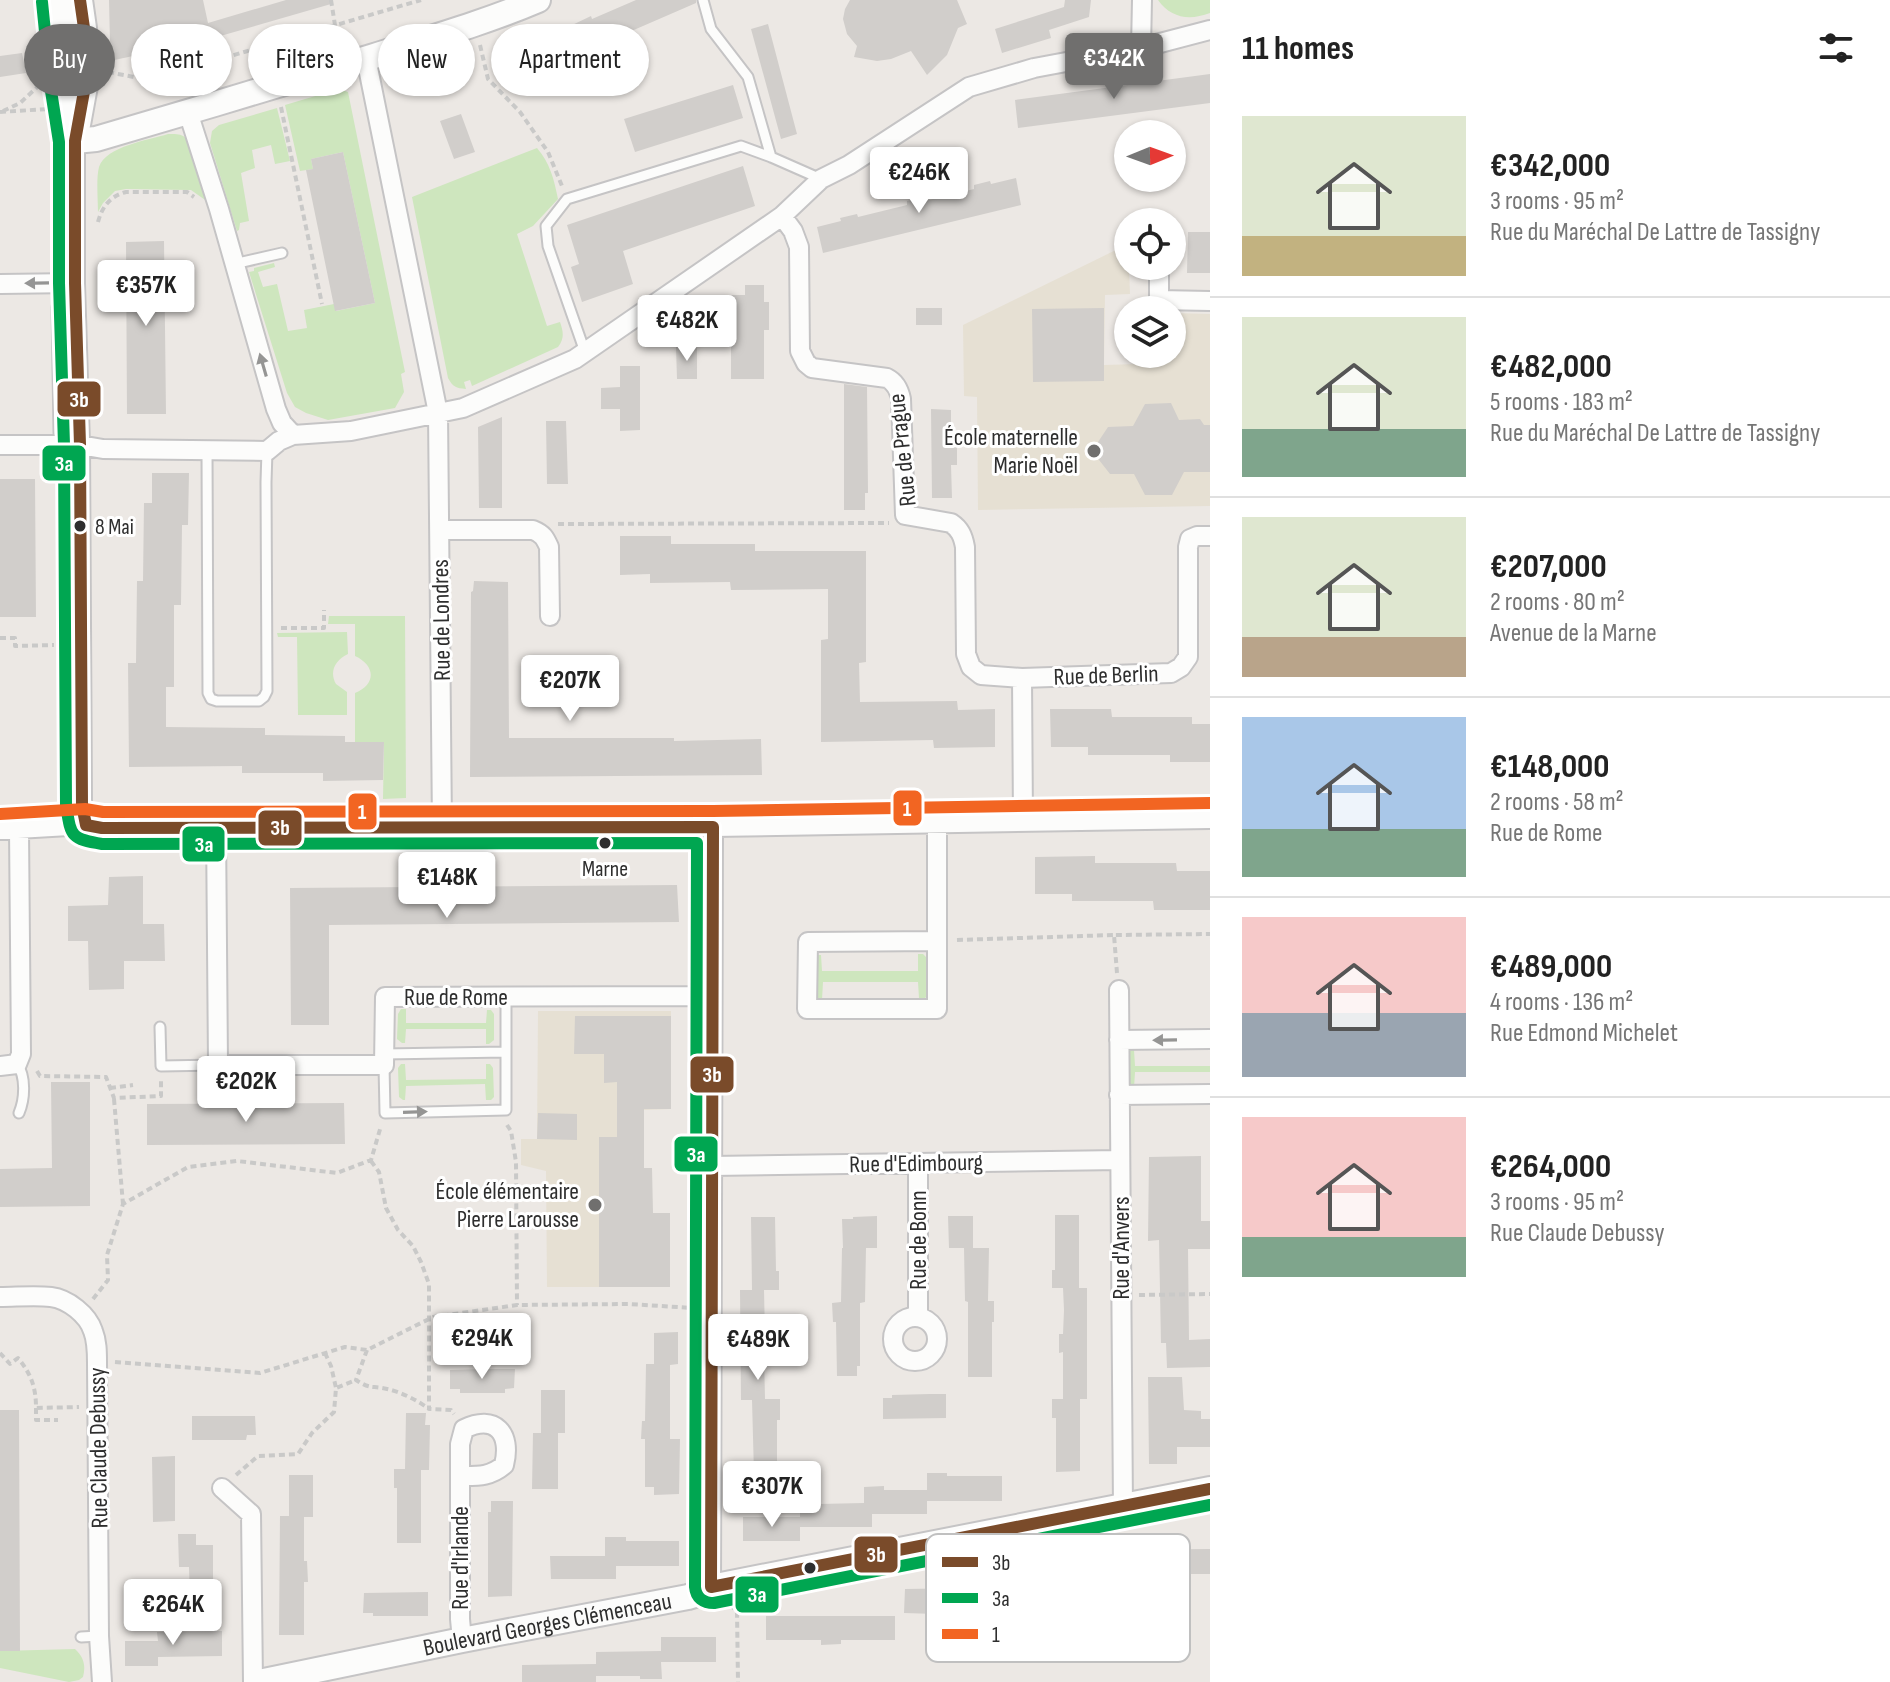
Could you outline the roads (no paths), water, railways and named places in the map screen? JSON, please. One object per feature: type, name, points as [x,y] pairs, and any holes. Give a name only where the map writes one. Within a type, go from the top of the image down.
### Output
[{"type":"street","points":[[58,0],[75,141],[73,445],[82,805],[86,825]]},
{"type":"street","points":[[75,141],[85,86],[82,0]]},
{"type":"street","points":[[75,141],[96,139],[366,58],[496,17],[538,0]]},
{"type":"street","points":[[1141,48],[1142,0]]},
{"type":"street","points":[[0,445],[267,451],[293,435],[351,431],[463,408],[575,359],[782,216],[821,179],[849,165],[969,87],[1034,68],[1141,48],[1210,30]]},
{"type":"street","name":"Rue de Londres","points":[[366,58],[438,413],[442,827]]},
{"type":"street","points":[[188,112],[276,409],[282,423],[293,435]]},
{"type":"street","name":"Rue de Prague","points":[[782,216],[799,247],[802,357],[812,368],[887,378],[896,386],[901,399],[905,515],[951,523],[957,527],[965,547],[966,654],[971,667],[981,675],[1022,678]]},
{"type":"street","points":[[1159,280],[1159,300],[1210,301]]},
{"type":"street","points":[[0,284],[75,283]]},
{"type":"street","points":[[440,530],[533,530],[541,533],[549,547],[550,616]]},
{"type":"street","name":"Rue de Berlin","points":[[1023,821],[1022,678],[1171,673],[1181,667],[1188,657],[1188,547],[1190,539],[1210,536]]},
{"type":"street","points":[[13,1067],[21,1054],[10,830],[86,825],[102,828],[713,827],[1210,819]]},
{"type":"street","points":[[937,822],[937,941],[937,1009],[807,1009],[808,942],[937,941]]},
{"type":"street","points":[[216,826],[218,1065],[384,1060]]},
{"type":"street","points":[[711,1587],[713,827]]},
{"type":"street","name":"Rue d'Anvers","points":[[1119,990],[1123,1507]]},
{"type":"street","name":"Rue de Rome","points":[[384,1060],[385,997],[712,996]]},
{"type":"street","points":[[1119,1040],[1210,1039]]},
{"type":"street","points":[[1119,1095],[1210,1094]]},
{"type":"street","name":"Rue d'Edimbourg","points":[[712,1166],[1120,1160]]},
{"type":"street","name":"Rue de Bonn","points":[[918,1163],[918,1317]]},
{"type":"street","name":"Rue Claude Debussy","points":[[0,1297],[51,1297],[63,1301],[82,1314],[93,1329],[97,1363],[93,1415],[90,1637],[102,1682]]},
{"type":"street","name":"Rue d'Irlande","points":[[460,1476],[492,1474],[504,1465],[507,1449],[504,1435],[493,1425],[480,1424],[464,1429],[460,1444],[460,1476],[460,1619],[462,1640]]},
{"type":"street","points":[[222,1488],[251,1514],[253,1682]]},
{"type":"street","name":"Boulevard Georges Clémenceau","points":[[984,1534],[1210,1489]]},
{"type":"street","name":"Boulevard Georges Clémenceau","points":[[259,1682],[688,1597],[711,1587],[926,1545]]},
{"type":"lane","points":[[703,0],[711,29],[748,77],[771,157]]},
{"type":"lane","points":[[585,352],[548,246],[546,226],[567,199],[741,146],[821,179]]},
{"type":"lane","points":[[234,264],[282,253]]},
{"type":"lane","points":[[73,445],[59,433],[54,393],[54,340],[57,307],[75,283]]},
{"type":"lane","points":[[207,450],[208,693],[211,699],[217,701],[259,701],[267,691],[272,541],[267,451]]},
{"type":"lane","points":[[506,997],[506,1052],[506,1110],[385,1113],[384,1060],[506,1052]]},
{"type":"lane","points":[[160,1027],[161,1066],[218,1065]]},
{"type":"lane","points":[[13,1067],[23,1104],[19,1113]]},
{"type":"place","name":"École maternelle Marie Noël","points":[[1094,451]]},
{"type":"place","name":"8 Mai","points":[[80,526]]},
{"type":"place","name":"Marne","points":[[605,843]]},
{"type":"place","name":"École élémentaire Pierre Larousse","points":[[595,1205]]}]
